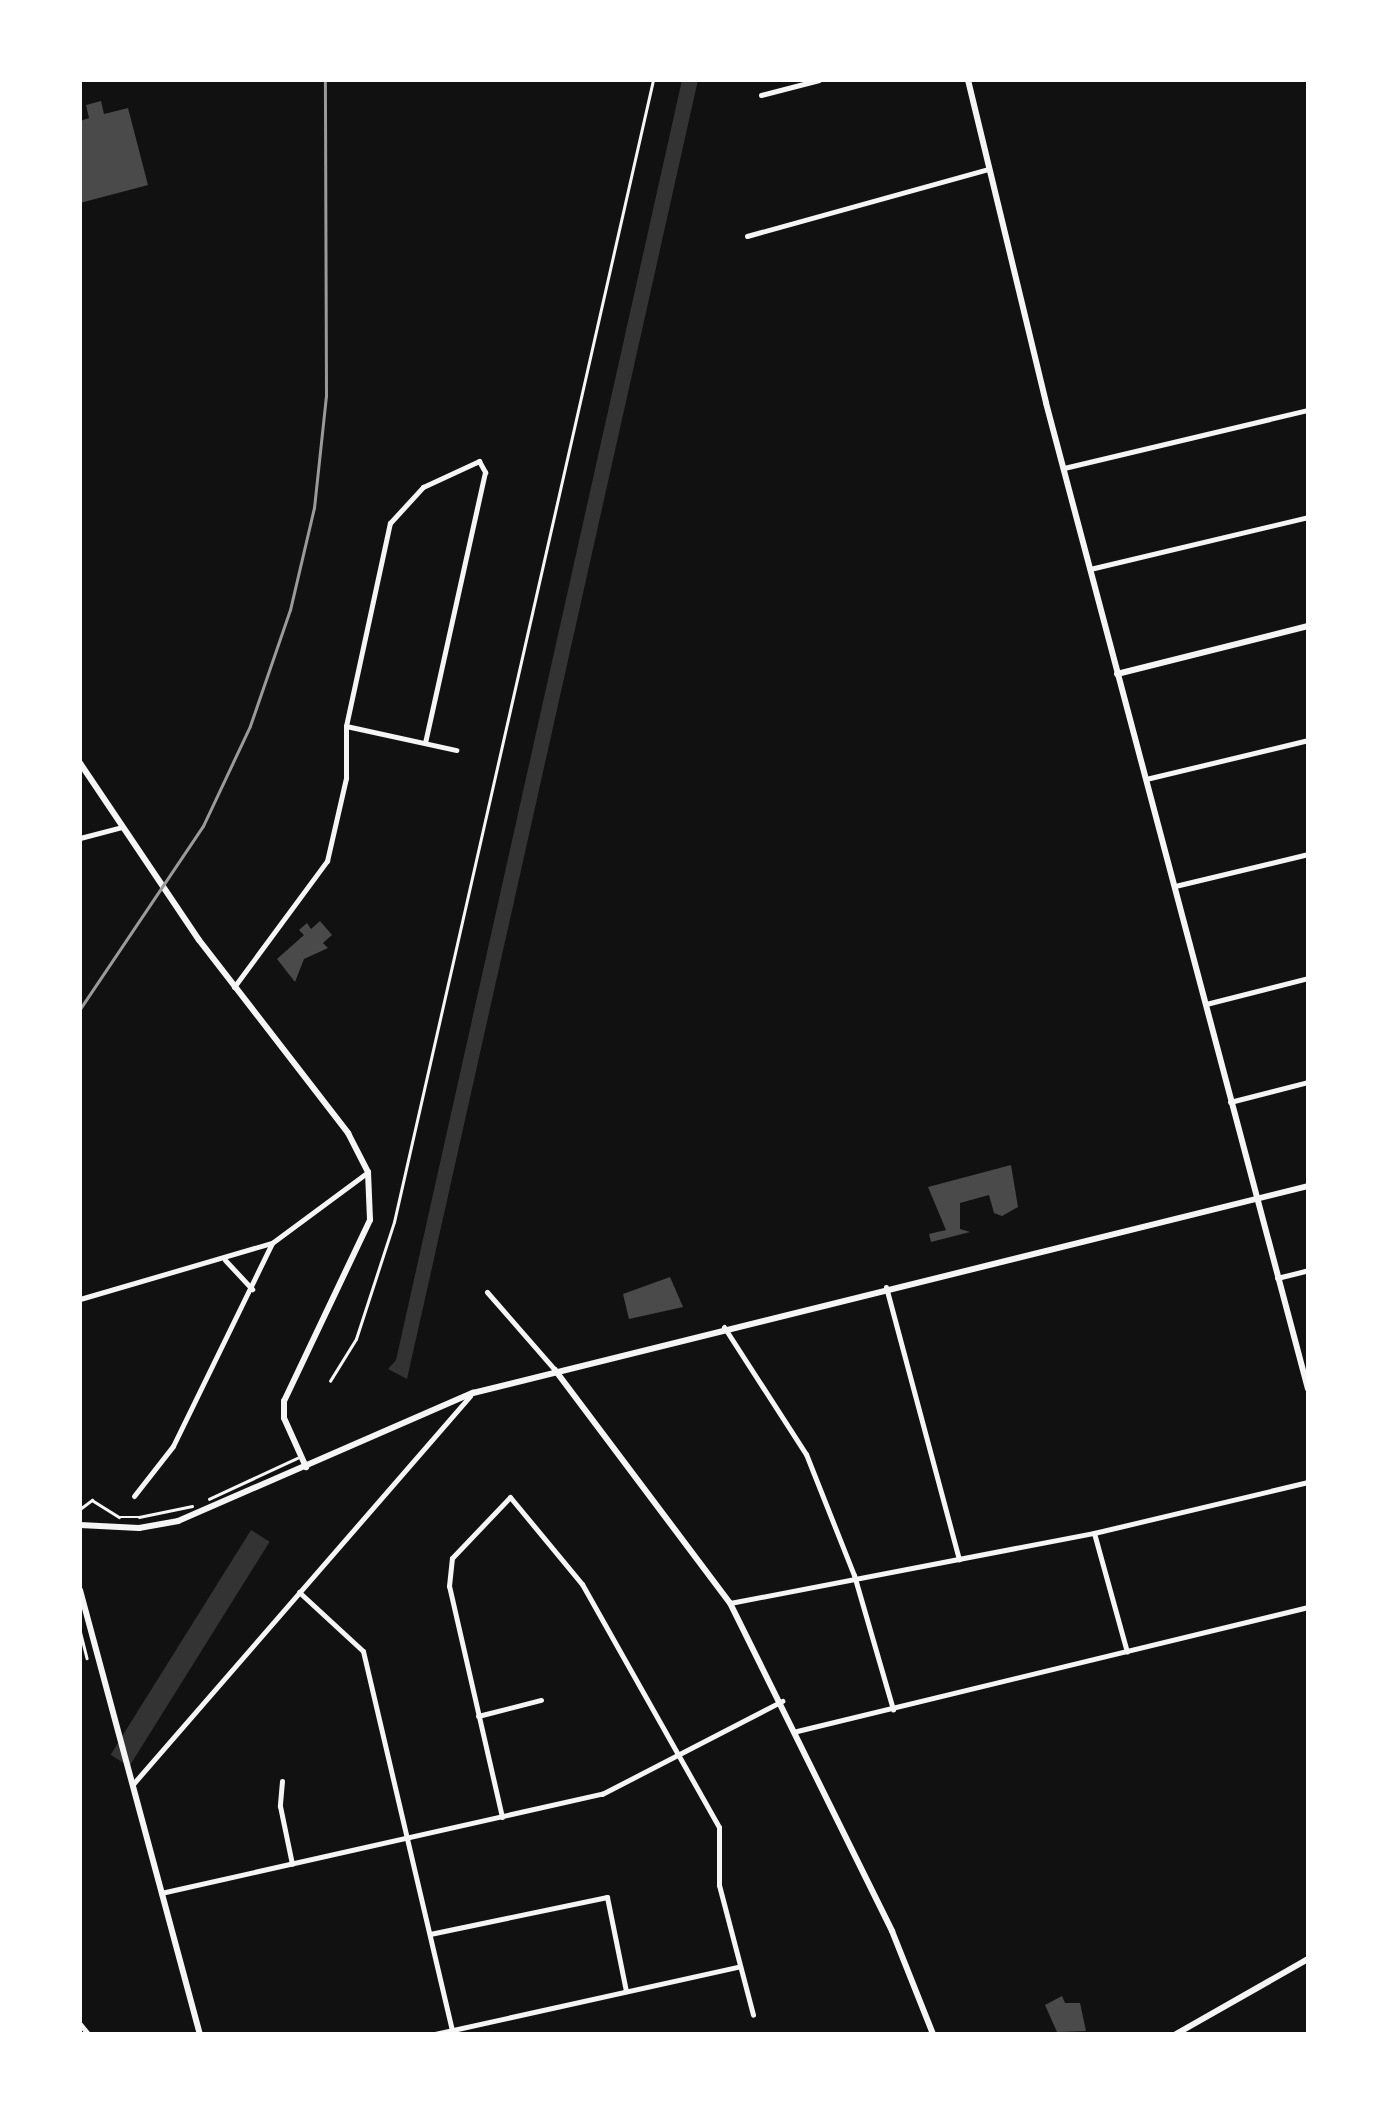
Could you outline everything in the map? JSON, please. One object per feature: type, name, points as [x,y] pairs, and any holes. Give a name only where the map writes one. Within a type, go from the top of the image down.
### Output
[{"type":"street","points":[[761,94],[819,80]]},
{"type":"street","points":[[968,80],[1172,886],[1308,1389]]},
{"type":"street","points":[[746,236],[988,169]]},
{"type":"street","points":[[1064,468],[1308,410]]},
{"type":"street","points":[[234,988],[326,860],[343,794],[346,726],[390,523],[424,487],[479,461],[485,472],[425,742]]},
{"type":"street","points":[[1090,569],[1308,517]]},
{"type":"street","points":[[1117,674],[1308,626]]},
{"type":"street","points":[[346,726],[456,750]]},
{"type":"street","points":[[1145,780],[1308,740]]},
{"type":"street","points":[[80,763],[234,988],[348,1133],[368,1172],[370,1220],[284,1400],[306,1467]]},
{"type":"street","points":[[80,838],[122,827]]},
{"type":"street","points":[[1172,886],[1308,854]]},
{"type":"street","points":[[1204,1004],[1308,978]]},
{"type":"street","points":[[1230,1102],[1308,1082]]},
{"type":"street","points":[[80,1298],[272,1244],[368,1172]]},
{"type":"street","points":[[80,1525],[159,1526],[306,1467],[473,1393],[554,1370],[1308,1186]]},
{"type":"street","points":[[134,1496],[173,1446],[272,1244]]},
{"type":"street","points":[[224,1260],[252,1289]]},
{"type":"street","points":[[1278,1278],[1308,1270]]},
{"type":"street","points":[[886,1287],[960,1559]]},
{"type":"street","points":[[486,1292],[554,1370],[730,1603],[796,1730],[934,2034]]},
{"type":"street","points":[[724,1327],[806,1454],[854,1575],[894,1709]]},
{"type":"street","points":[[132,1787],[473,1393]]},
{"type":"street","points":[[730,1603],[854,1575],[1094,1532],[1308,1482]]},
{"type":"street","points":[[502,1817],[449,1586],[452,1558],[509,1497],[582,1584],[719,1827],[719,1886],[753,2015]]},
{"type":"street","points":[[1094,1532],[1128,1652]]},
{"type":"street","points":[[80,1590],[200,2034]]},
{"type":"street","points":[[298,1592],[363,1651],[452,2031]]},
{"type":"street","points":[[796,1730],[1308,1607]]},
{"type":"street","points":[[478,1716],[541,1700]]},
{"type":"street","points":[[161,1893],[602,1794],[782,1701]]},
{"type":"street","points":[[282,1781],[280,1806],[292,1864]]},
{"type":"street","points":[[430,1934],[607,1897],[627,1992]]},
{"type":"street","points":[[1176,2034],[1308,1960]]},
{"type":"street","points":[[436,2034],[738,1966]]},
{"type":"street","points":[[80,2024],[88,2034]]},
{"type":"path","points":[[330,1381],[356,1339],[394,1222],[653,80]]},
{"type":"path","points":[[80,1509],[104,1502],[119,1516],[190,1507],[301,1456]]},
{"type":"path","points":[[80,1630],[87,1658],[80,1663]]},
{"type":"shaded area","points":[[682,80],[698,80],[407,1379],[388,1369],[396,1360]]},
{"type":"shaded area","points":[[251,1530],[270,1542],[129,1766],[111,1755]]},
{"type":"building","points":[[101,101],[104,114],[128,108],[148,185],[80,203],[80,121],[89,118],[86,105]]},
{"type":"building","points":[[320,921],[332,935],[323,943],[328,948],[304,959],[295,982],[277,959],[304,935],[299,930],[307,923],[311,929]]},
{"type":"building","points":[[1011,1165],[1018,1207],[1002,1216],[994,1213],[989,1195],[960,1203],[960,1229],[970,1232],[931,1242],[929,1234],[946,1230],[928,1187]]},
{"type":"building","points":[[670,1277],[683,1307],[629,1319],[623,1294]]},
{"type":"building","points":[[1062,1996],[1065,2003],[1080,2003],[1086,2031],[1057,2032],[1045,2005]]},
{"type":"railway","points":[[80,1009],[203,826],[250,726],[290,610],[314,508],[326,396],[325,80]]}]
